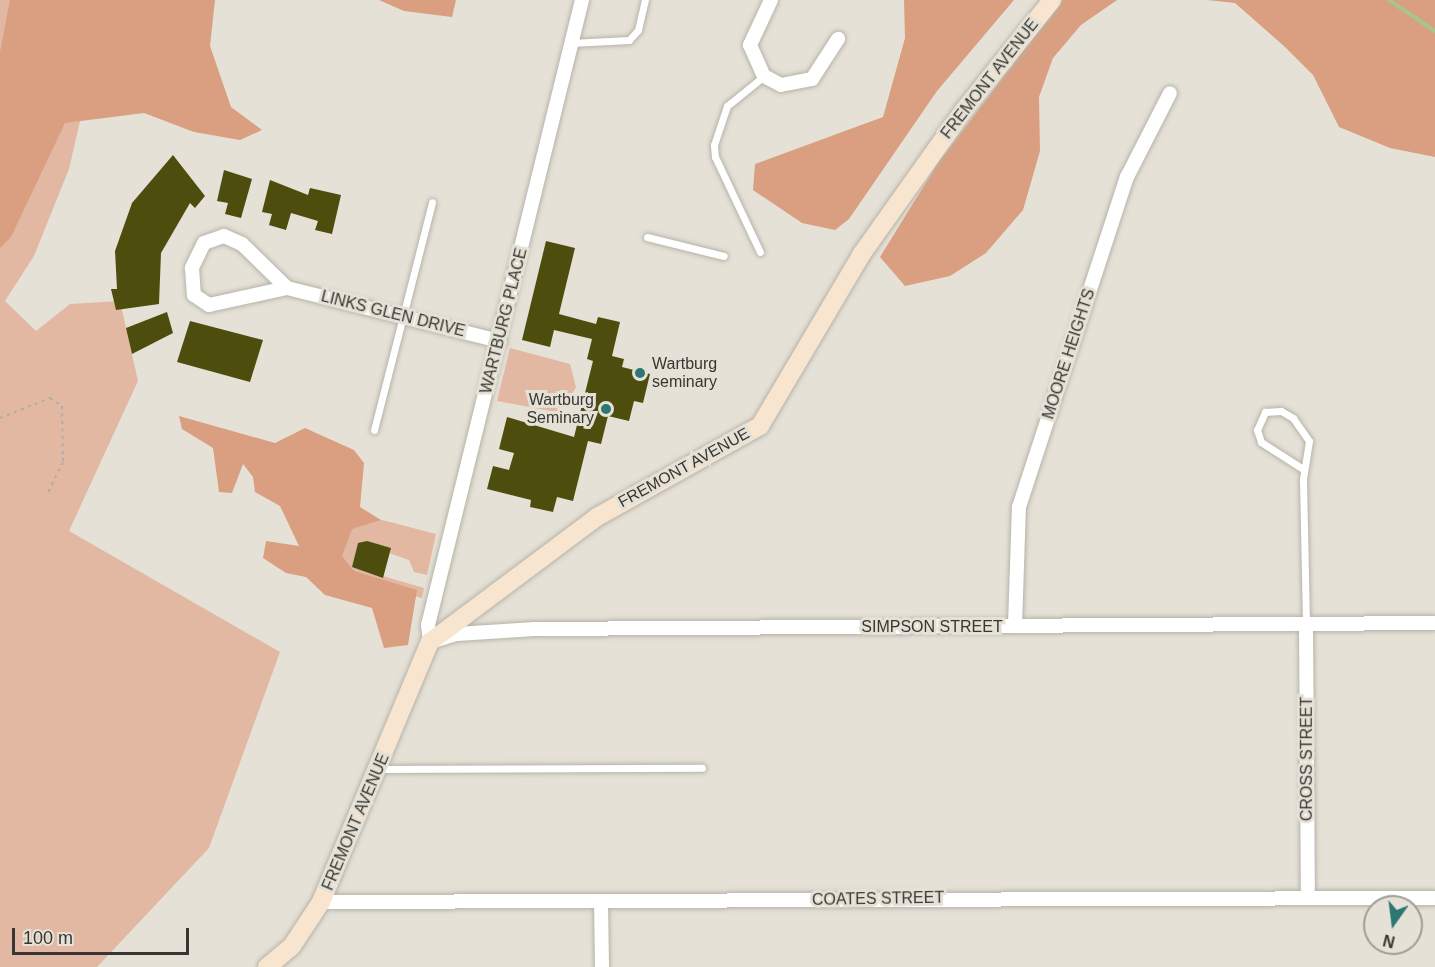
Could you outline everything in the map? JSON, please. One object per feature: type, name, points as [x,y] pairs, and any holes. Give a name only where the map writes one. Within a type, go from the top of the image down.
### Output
[{"type":"main road","name":"FREMONT AVENUE","points":[[267,967],[292,946],[321,902],[379,769],[430,642],[597,517],[654,480],[760,426],[861,255],[964,110],[1052,0]]},
{"type":"street","name":"WARTBURG PLACE","points":[[430,642],[429,625],[582,0]]},
{"type":"street","points":[[771,0],[750,45],[764,76],[781,85],[812,79],[838,39]]},
{"type":"street","name":"MOORE HEIGHTS","points":[[1015,626],[1019,507],[1127,177],[1170,93]]},
{"type":"street","name":"LINKS GLEN DRIVE","points":[[287,288],[242,244],[224,236],[204,243],[192,268],[194,295],[209,305],[287,288],[500,341]]},
{"type":"street","name":"SIMPSON STREET","points":[[430,642],[457,634],[535,629],[1435,623]]},
{"type":"street","name":"CROSS STREET","points":[[1306,624],[1308,895]]},
{"type":"street","name":"COATES STREET","points":[[321,902],[601,902],[1308,895],[1435,898]]},
{"type":"street","points":[[601,902],[602,967]]},
{"type":"lane","points":[[571,43],[629,40],[638,30],[645,0]]},
{"type":"lane","points":[[760,252],[715,157],[714,145],[727,106],[764,76]]},
{"type":"lane","points":[[374,430],[432,202]]},
{"type":"lane","points":[[647,237],[724,256]]},
{"type":"lane","points":[[1303,469],[1261,442],[1257,430],[1265,412],[1281,411],[1304,429],[1309,441],[1303,469],[1306,624]]},
{"type":"lane","points":[[379,769],[702,768]]},
{"type":"path","points":[[0,418],[50,398],[62,406],[63,462],[48,493]]},
{"type":"shaded area","points":[[0,0],[108,0],[69,169],[34,256],[5,301],[36,331],[70,304],[120,301],[138,381],[69,531],[280,652],[209,848],[97,967],[0,967]]},
{"type":"shaded area","points":[[10,0],[215,0],[210,46],[231,107],[262,130],[240,140],[194,132],[144,113],[65,123],[11,237],[0,248],[0,52]]},
{"type":"shaded area","points":[[379,0],[456,0],[452,17],[404,11]]},
{"type":"shaded area","points":[[904,0],[1014,0],[937,91],[849,219],[835,230],[802,223],[753,190],[755,164],[883,117],[905,38]]},
{"type":"shaded area","points":[[1062,0],[1117,0],[1081,25],[1053,58],[1039,97],[1040,151],[1023,210],[986,253],[950,276],[905,286],[880,257],[938,163]]},
{"type":"shaded area","points":[[1207,0],[1435,0],[1435,157],[1390,148],[1339,127],[1313,75],[1285,47],[1235,3]]},
{"type":"shaded area","points":[[510,348],[570,364],[576,387],[561,413],[497,401]]},
{"type":"shaded area","points":[[179,416],[275,443],[305,428],[354,450],[364,463],[360,507],[381,520],[352,529],[342,556],[354,571],[417,590],[408,645],[384,648],[372,608],[325,595],[306,577],[286,573],[263,558],[266,541],[299,546],[280,506],[255,492],[253,477],[243,464],[232,493],[219,492],[213,448],[182,429]]},
{"type":"shaded area","points":[[336,508],[436,534],[427,575],[414,572],[409,560],[389,553],[390,548],[368,542],[358,543],[352,567],[424,588],[422,598],[320,572]]},
{"type":"building","points":[[173,155],[205,196],[195,208],[190,203],[161,253],[159,304],[116,310],[111,289],[117,289],[115,251],[132,203]]},
{"type":"building","points":[[224,170],[252,179],[241,218],[225,214],[228,203],[217,201]]},
{"type":"building","points":[[270,180],[308,195],[310,188],[341,195],[332,234],[315,230],[318,221],[291,213],[286,230],[269,225],[272,214],[262,212]]},
{"type":"building","name":"Wartburg Seminary","points":[[546,241],[575,248],[559,314],[596,324],[598,317],[620,322],[612,356],[624,359],[622,367],[650,374],[643,403],[634,401],[629,421],[608,416],[601,444],[588,441],[573,501],[557,497],[553,512],[530,507],[531,500],[487,489],[493,466],[509,470],[514,453],[499,449],[507,417],[574,437],[593,361],[587,359],[592,339],[554,330],[550,347],[522,340]]},
{"type":"building","points":[[167,312],[173,333],[132,354],[126,328]]},
{"type":"building","points":[[190,321],[263,340],[250,382],[177,362]]},
{"type":"building","points":[[367,541],[391,548],[383,578],[352,567],[358,543]]},
{"type":"waterway","points":[[1389,0],[1435,31]]},
{"type":"place","name":"Wartburg seminary","points":[[640,373]]},
{"type":"place","name":"Wartburg Seminary","points":[[606,409]]}]
